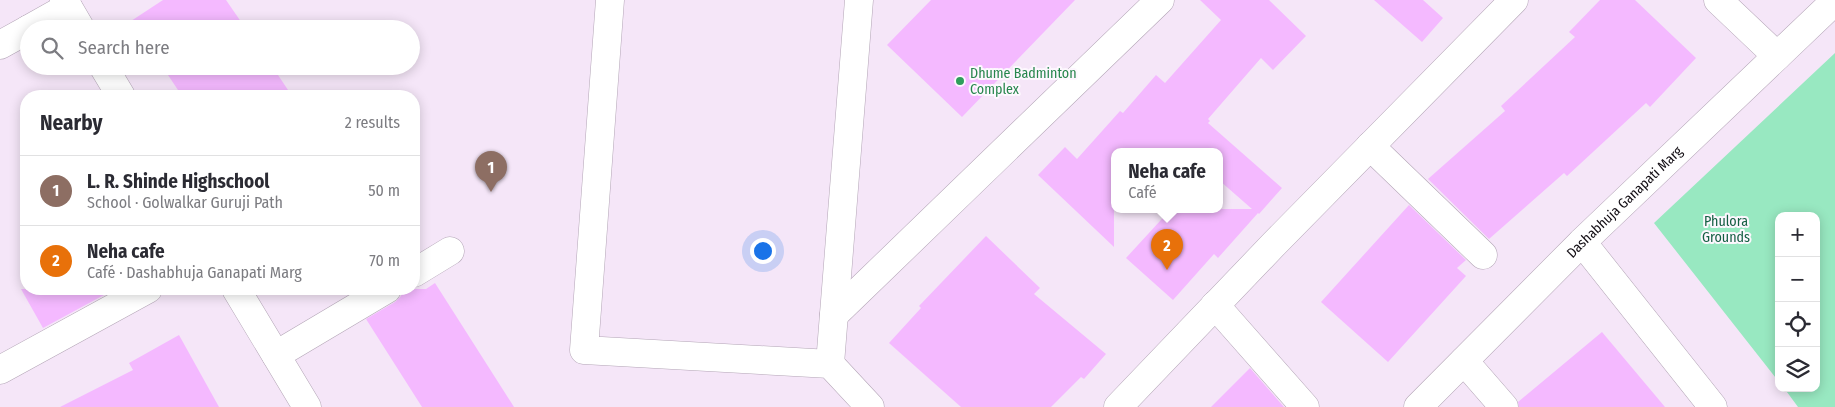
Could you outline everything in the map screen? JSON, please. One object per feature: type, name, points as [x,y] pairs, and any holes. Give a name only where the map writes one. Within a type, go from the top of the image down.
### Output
[{"type":"street","points":[[610,0],[584,350],[830,364],[870,407]]},
{"type":"street","points":[[830,364],[859,0]]},
{"type":"street","points":[[834,315],[1160,0]]},
{"type":"street","points":[[1118,407],[1215,305],[1514,0]]},
{"type":"street","points":[[1718,0],[1777,56]]},
{"type":"street","name":"Dashabhuja Ganapati Marg","points":[[1418,407],[1582,242],[1835,0]]},
{"type":"street","points":[[51,20],[71,12]]},
{"type":"street","points":[[0,45],[20,34]]},
{"type":"street","points":[[108,75],[117,90]]},
{"type":"street","points":[[1370,146],[1484,255]]},
{"type":"street","points":[[1582,242],[1712,407]]},
{"type":"street","points":[[420,269],[450,251]]},
{"type":"street","points":[[0,370],[137,295]]},
{"type":"street","points":[[240,295],[307,407]]},
{"type":"street","points":[[276,355],[377,295]]},
{"type":"street","points":[[1215,305],[1305,407]]},
{"type":"street","points":[[1464,361],[1504,407]]},
{"type":"green space","name":"Phulora Grounds","points":[[1835,53],[1835,407],[1798,407],[1787,392],[1820,392],[1820,212],[1775,212],[1775,377],[1654,223]]},
{"type":"building","points":[[163,0],[226,0],[240,20],[133,20]]},
{"type":"building","name":"Dhume Badminton Complex","points":[[931,0],[1075,0],[962,117],[887,45]]},
{"type":"building","points":[[1200,0],[1269,0],[1306,36],[1273,70],[1261,58],[1208,119],[1210,121],[1208,123],[1282,188],[1218,258],[1214,254],[1173,300],[1126,258],[1167,213],[1223,213],[1223,209],[1252,209],[1223,184],[1223,148],[1111,148],[1111,213],[1114,213],[1114,247],[1038,175],[1065,147],[1077,159],[1120,111],[1123,113],[1156,75],[1165,83],[1221,20]]},
{"type":"building","points":[[1374,0],[1423,0],[1443,18],[1422,42]]},
{"type":"building","points":[[1600,0],[1635,0],[1696,58],[1650,107],[1646,103],[1567,176],[1564,173],[1489,239],[1428,179],[1505,111],[1501,106],[1575,37],[1569,32]]},
{"type":"building","points":[[168,75],[278,75],[288,90],[178,90]]},
{"type":"building","points":[[1409,205],[1466,260],[1457,268],[1466,276],[1388,362],[1321,302]]},
{"type":"building","points":[[986,236],[1040,288],[1034,294],[1106,354],[1084,379],[1081,377],[1051,407],[961,407],[889,343],[921,308],[919,306]]},
{"type":"building","points":[[435,283],[514,407],[422,407],[366,319],[395,302],[401,295],[420,295],[420,289],[426,289]]},
{"type":"building","points":[[24,295],[104,295],[43,328]]},
{"type":"building","points":[[1602,332],[1665,407],[1519,407],[1518,402]]},
{"type":"building","points":[[179,335],[219,407],[60,407],[133,370],[129,363]]},
{"type":"building","points":[[1250,368],[1284,407],[1211,407]]},
{"type":"place","name":"Dhume Badminton Complex","points":[[960,81]]},
{"type":"place","name":"L. R. Shinde Highschool","points":[[491,192]]},
{"type":"place","name":"Neha cafe","points":[[1167,270]]}]
